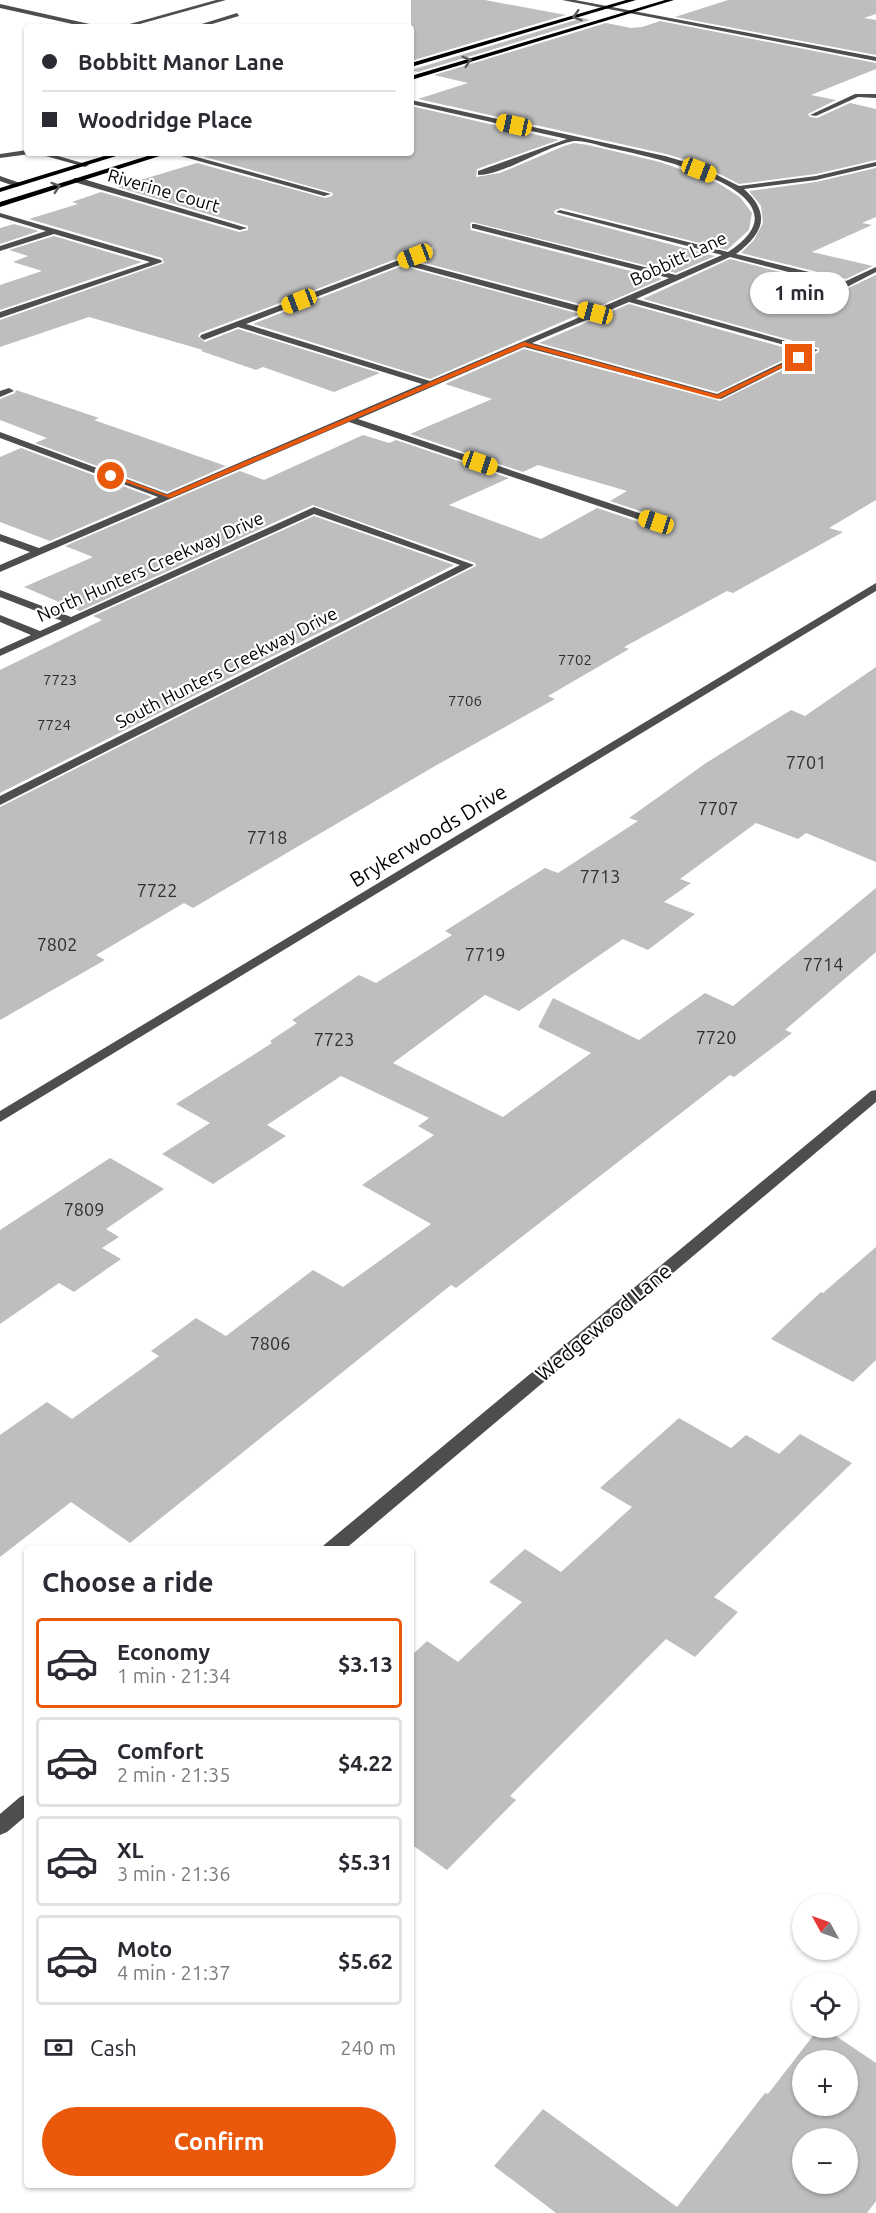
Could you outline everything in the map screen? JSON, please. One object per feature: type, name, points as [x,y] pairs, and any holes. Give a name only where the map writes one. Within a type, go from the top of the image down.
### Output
[{"type":"main road","points":[[414,64],[633,0]]},
{"type":"main road","points":[[414,77],[671,0]]},
{"type":"main road","points":[[0,190],[113,156]]},
{"type":"main road","points":[[0,205],[155,156]]},
{"type":"main road","points":[[88,164],[114,169]]},
{"type":"street","points":[[133,24],[223,0]]},
{"type":"street","points":[[565,0],[876,59]]},
{"type":"street","points":[[0,6],[81,24]]},
{"type":"street","points":[[206,24],[237,15]]},
{"type":"street","points":[[814,115],[857,95],[876,96]]},
{"type":"street","points":[[414,103],[682,164],[727,181],[737,188],[816,178],[874,166]]},
{"type":"street","points":[[481,173],[575,139]]},
{"type":"street","points":[[0,156],[24,152]]},
{"type":"street","points":[[52,156],[88,164]]},
{"type":"street","points":[[185,156],[327,194]]},
{"type":"street","points":[[0,178],[17,185]]},
{"type":"street","name":"Riverine Court","points":[[77,180],[243,228]]},
{"type":"street","name":"Bobbitt Lane","points":[[0,569],[727,255],[751,237],[758,220],[753,203],[737,188]]},
{"type":"street","points":[[560,212],[847,284],[876,269]]},
{"type":"street","points":[[0,215],[158,262],[0,315]]},
{"type":"street","points":[[475,226],[677,278]]},
{"type":"street","points":[[0,249],[54,231]]},
{"type":"street","points":[[204,337],[428,251]]},
{"type":"street","points":[[402,261],[595,313]]},
{"type":"street","points":[[524,344],[718,397],[814,350],[628,299]]},
{"type":"street","points":[[238,324],[430,384]]},
{"type":"street","points":[[349,419],[656,522]]},
{"type":"street","points":[[0,435],[167,497]]},
{"type":"street","name":"North Hunters Creekway Drive","points":[[0,653],[314,510],[468,565]]},
{"type":"street","points":[[0,537],[39,552]]},
{"type":"street","name":"South Hunters Creekway Drive","points":[[0,801],[468,565]]},
{"type":"street","name":"Brykerwoods Drive","points":[[0,1117],[876,586]]},
{"type":"street","points":[[0,593],[70,620]]},
{"type":"street","points":[[0,618],[39,634]]},
{"type":"street","name":"Wedgewood Lane","points":[[336,1546],[876,1094]]},
{"type":"street","points":[[0,1826],[24,1806]]},
{"type":"building","points":[[411,0],[485,0],[566,15],[414,60],[414,24],[411,24]]},
{"type":"building","points":[[728,0],[876,0],[876,14],[864,18],[876,20],[876,55],[675,17]]},
{"type":"building","points":[[582,18],[590,20],[418,72],[414,69]]},
{"type":"building","points":[[660,21],[876,63],[876,69],[811,95],[836,100],[808,114],[810,117],[817,118],[850,103],[876,109],[876,160],[816,174],[739,184],[700,164],[666,154],[418,99],[468,83],[434,75],[606,23],[631,28]]},
{"type":"building","points":[[414,107],[559,140],[477,169],[476,177],[500,173],[574,143],[660,162],[718,183],[740,197],[752,213],[749,230],[727,250],[561,208],[554,211],[555,214],[715,256],[676,273],[472,222],[470,224],[471,230],[662,279],[595,308],[417,261],[433,254],[433,247],[428,247],[200,333],[198,336],[205,342],[238,329],[380,373],[334,392],[263,367],[256,370],[201,351],[203,350],[89,317],[0,347],[0,320],[164,263],[162,258],[29,219],[78,204],[72,202],[101,192],[239,232],[248,230],[248,226],[117,187],[197,163],[325,198],[332,196],[333,193],[205,157],[414,156]]},
{"type":"building","points":[[876,168],[876,217],[862,223],[872,225],[812,252],[873,266],[846,279],[741,253],[754,240],[763,223],[761,206],[749,191],[816,182]]},
{"type":"building","points":[[14,224],[39,231],[0,244],[0,228]]},
{"type":"building","points":[[54,236],[142,262],[0,310],[0,285],[42,271],[13,262],[28,256],[9,250]]},
{"type":"building","points":[[730,259],[846,289],[876,275],[876,500],[829,528],[843,532],[733,593],[727,591],[624,647],[629,649],[548,696],[555,699],[435,766],[193,908],[184,903],[96,955],[105,960],[0,1020],[0,807],[476,566],[475,563],[313,505],[80,611],[24,587],[93,557],[65,546],[240,471],[264,480],[363,435],[389,443],[396,440],[509,478],[449,505],[541,539],[597,508],[651,526],[662,526],[661,518],[610,501],[627,491],[538,465],[523,472],[410,434],[492,399],[445,384],[524,349],[720,401],[819,352],[819,348],[643,299]]},
{"type":"building","points":[[402,266],[580,314],[430,379],[253,324]]},
{"type":"building","points":[[629,304],[800,352],[717,392],[539,343]]},
{"type":"building","points":[[16,390],[99,418],[94,420],[226,466],[167,492],[35,443],[47,438],[0,420],[0,399],[15,393]]},
{"type":"building","points":[[21,448],[152,497],[50,541],[0,522],[0,457]]},
{"type":"building","points":[[314,516],[454,565],[0,793],[0,670],[102,620],[93,616]]},
{"type":"building","points":[[876,667],[876,862],[806,833],[798,839],[756,823],[680,879],[691,883],[664,902],[695,914],[648,950],[623,939],[519,1011],[485,995],[393,1063],[503,1117],[591,1053],[538,1027],[553,998],[639,1040],[705,993],[733,1006],[876,888],[876,952],[785,1030],[792,1033],[734,1077],[730,1075],[456,1288],[451,1285],[130,1543],[71,1502],[0,1557],[0,1435],[47,1402],[72,1419],[159,1356],[151,1351],[196,1318],[226,1336],[313,1270],[343,1287],[431,1224],[362,1185],[434,1135],[418,1126],[429,1118],[341,1076],[267,1125],[286,1136],[213,1184],[162,1154],[210,1123],[176,1104],[272,1043],[270,1041],[297,1023],[292,1020],[359,975],[376,983],[452,935],[445,931],[545,868],[558,873],[638,821],[629,818],[706,763],[791,710],[805,716]]},
{"type":"building","points":[[110,1158],[164,1189],[106,1229],[119,1237],[102,1248],[121,1259],[74,1292],[59,1283],[0,1324],[0,1230]]},
{"type":"building","points":[[876,1247],[876,1360],[853,1382],[771,1339],[821,1292],[823,1293]]},
{"type":"building","points":[[679,1418],[731,1448],[746,1435],[779,1454],[800,1434],[852,1463],[714,1597],[738,1612],[695,1657],[666,1639],[510,1796],[516,1800],[447,1870],[414,1846],[414,1653],[427,1641],[458,1662],[522,1602],[489,1582],[525,1549],[561,1572],[632,1507],[600,1488]]},
{"type":"building","points":[[811,2038],[839,2038],[857,2050],[802,2050]]},
{"type":"building","points":[[858,2051],[876,2063],[876,2201],[867,2213],[556,2213],[494,2166],[543,2109],[677,2207],[765,2093],[768,2094],[792,2063],[792,2116],[858,2116]]},
{"type":"route","points":[[111,476],[167,497],[524,344],[718,397],[799,358]]}]
